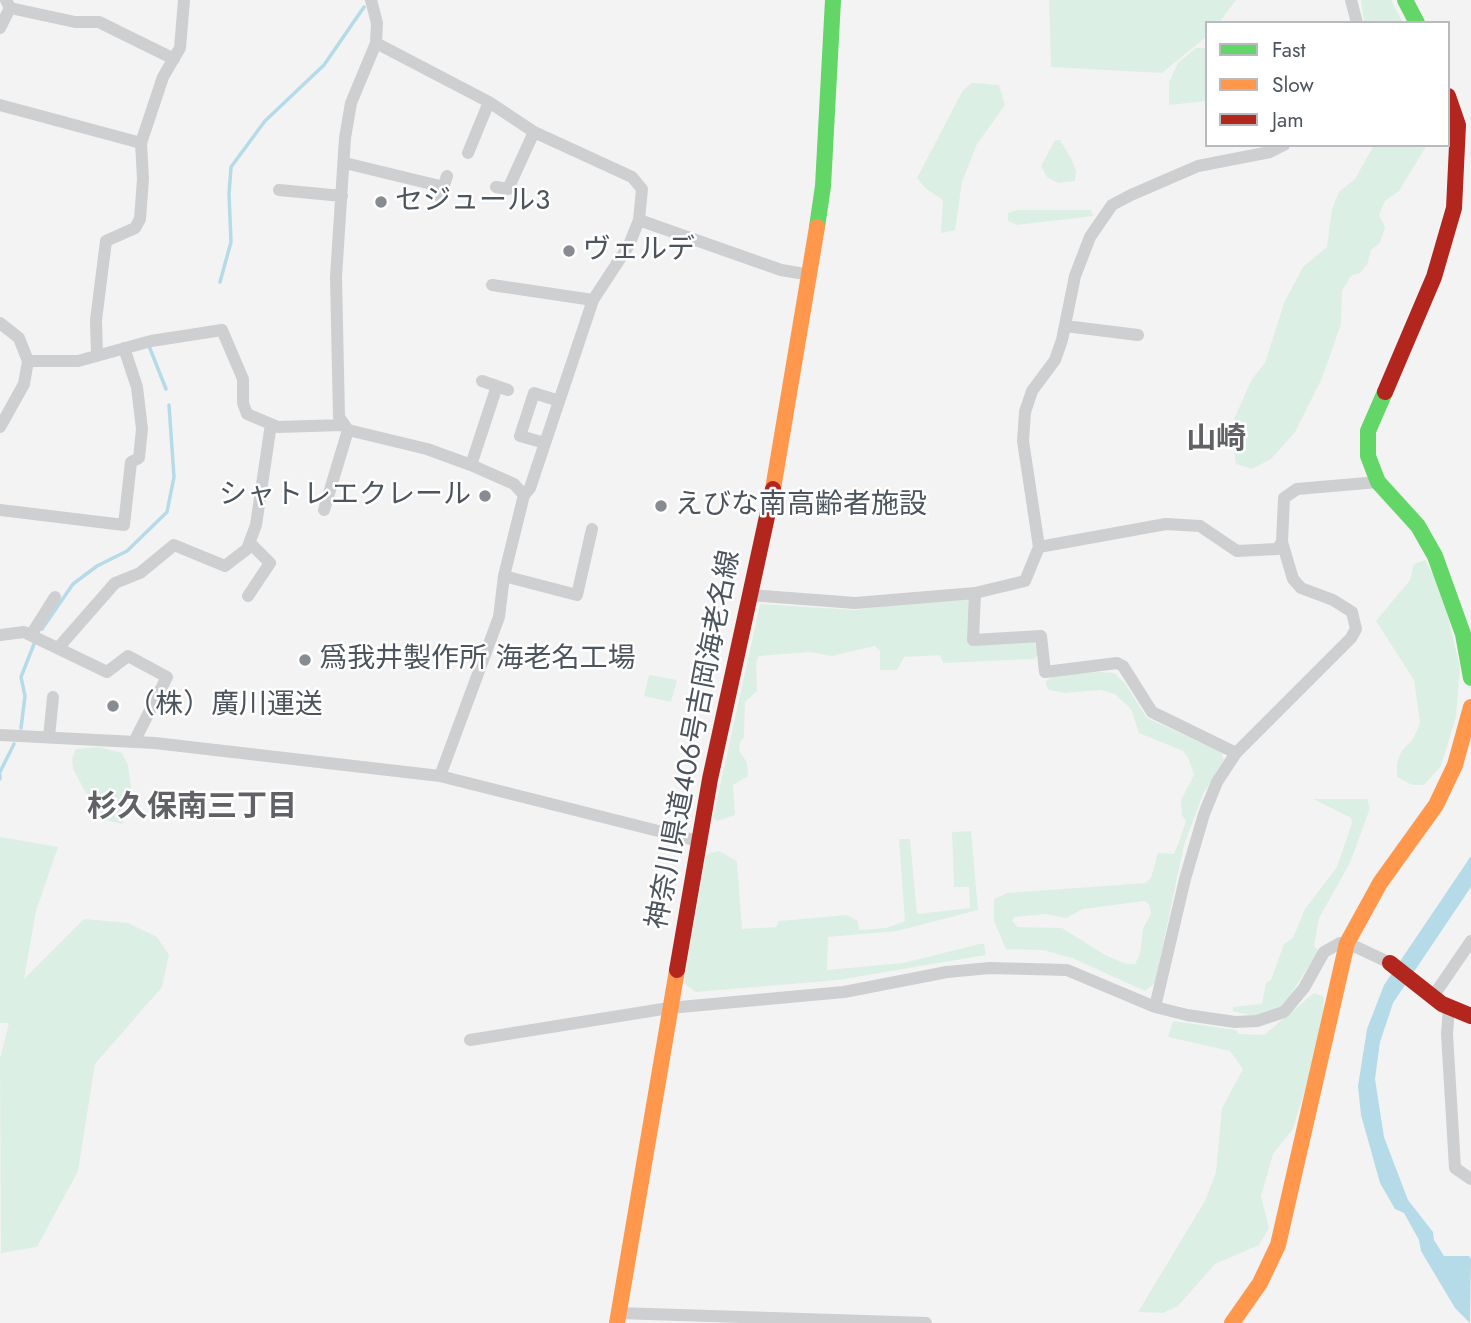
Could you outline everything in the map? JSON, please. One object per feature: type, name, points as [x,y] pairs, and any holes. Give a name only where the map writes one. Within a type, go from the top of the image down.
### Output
[{"type":"street","points":[[97,355],[96,320],[106,241],[135,228],[140,219],[143,179],[141,143],[155,99],[180,48],[184,0]]},
{"type":"street","points":[[324,510],[345,428],[336,366],[336,277],[345,138],[351,103],[376,43],[377,23],[371,0]]},
{"type":"street","name":"神奈川県道406号吉岡海老名線","points":[[617,1318],[698,841],[782,447],[811,275],[823,186],[833,0]]},
{"type":"street","points":[[1351,0],[1356,21]]},
{"type":"street","points":[[1405,0],[1416,21]]},
{"type":"street","points":[[0,28],[8,4],[75,22],[99,22],[174,59]]},
{"type":"street","points":[[376,43],[489,102],[534,132],[632,177],[642,188],[639,220],[629,246],[593,300],[530,488],[524,495],[504,576],[499,617],[440,776]]},
{"type":"street","points":[[1450,98],[1463,112],[1459,183],[1445,247],[1368,431],[1368,457],[1378,482],[1418,526],[1435,556],[1463,634],[1471,678]]},
{"type":"street","points":[[468,153],[489,102]]},
{"type":"street","points":[[0,105],[141,143]]},
{"type":"street","points":[[496,187],[508,189],[534,132]]},
{"type":"street","points":[[750,595],[855,603],[975,593],[1025,581],[1039,547],[1023,441],[1025,412],[1032,391],[1055,359],[1065,326],[1074,276],[1090,236],[1112,205],[1198,166],[1270,152],[1280,147]]},
{"type":"street","points":[[345,163],[444,187]]},
{"type":"street","points":[[279,190],[342,196]]},
{"type":"street","points":[[639,220],[781,270],[811,275]]},
{"type":"street","points":[[492,285],[593,300]]},
{"type":"street","points":[[0,323],[19,338],[25,347],[28,361],[24,384],[0,427]]},
{"type":"street","points":[[1065,326],[1138,335]]},
{"type":"street","points":[[28,361],[78,361],[124,348],[222,330],[243,379],[243,403],[247,414],[271,424],[345,428],[427,449],[514,484],[524,495]]},
{"type":"street","points":[[0,510],[124,526],[131,462],[139,458],[142,429],[140,404],[124,348]]},
{"type":"street","points":[[471,465],[503,388],[482,382]]},
{"type":"street","points":[[545,443],[520,436],[534,393],[558,401]]},
{"type":"street","points":[[58,648],[115,583],[140,572],[174,545],[225,566],[247,549],[256,525],[271,424]]},
{"type":"street","points":[[1155,1007],[1204,814],[1217,782],[1236,753],[1351,638],[1356,629],[1356,618],[1346,607],[1301,588],[1293,579],[1282,542],[1282,511],[1288,492],[1378,482]]},
{"type":"street","points":[[1039,547],[1166,524],[1200,526],[1237,551],[1270,551],[1277,549],[1282,542]]},
{"type":"street","points":[[504,576],[577,595],[592,529]]},
{"type":"street","points":[[248,596],[270,563],[250,542]]},
{"type":"street","points":[[975,593],[973,640],[1041,636],[1045,672],[1117,663],[1123,666],[1152,712],[1236,753]]},
{"type":"street","points":[[31,635],[55,597]]},
{"type":"street","points":[[0,635],[15,632],[31,635],[107,672],[128,656],[167,677],[134,742]]},
{"type":"street","points":[[49,737],[53,697]]},
{"type":"street","points":[[1232,1323],[1261,1283],[1278,1245],[1347,943],[1380,883],[1436,805],[1455,765],[1471,707]]},
{"type":"street","points":[[0,735],[134,742],[440,776],[698,841]]},
{"type":"street","points":[[1429,995],[1471,941]]},
{"type":"street","points":[[470,1040],[669,1008],[844,992],[947,972],[1038,967],[1067,970],[1155,1007],[1235,1022],[1270,1019],[1284,1012],[1304,988],[1324,952],[1347,943],[1390,964],[1450,1008],[1471,1016]]},
{"type":"street","points":[[1450,1008],[1447,1034],[1455,1168],[1471,1179]]},
{"type":"street","points":[[617,1318],[926,1323]]},
{"type":"green space","points":[[1049,0],[1236,0],[1220,21],[1205,21],[1205,38],[1162,73],[1051,67]]},
{"type":"green space","points":[[1361,0],[1391,0],[1402,21],[1364,21]]},
{"type":"green space","points":[[1196,48],[1205,48],[1205,101],[1169,105],[1169,82],[1178,63]]},
{"type":"green space","points":[[972,83],[999,85],[1005,105],[977,144],[962,182],[955,230],[941,233],[943,200],[925,188],[917,178],[963,90]]},
{"type":"green space","points":[[1055,140],[1060,140],[1072,160],[1076,171],[1075,181],[1058,183],[1047,177],[1041,166]]},
{"type":"green space","points":[[1373,147],[1426,147],[1399,191],[1385,201],[1379,215],[1385,227],[1380,243],[1371,250],[1367,265],[1360,273],[1351,276],[1342,291],[1341,324],[1322,378],[1295,432],[1271,459],[1252,469],[1236,464],[1230,428],[1252,379],[1265,363],[1284,303],[1303,267],[1327,247],[1332,209],[1339,192],[1355,179]]},
{"type":"green space","points":[[1017,210],[1091,210],[1093,216],[1017,225],[1008,221],[1008,213]]},
{"type":"green space","points":[[1425,560],[1441,588],[1460,667],[1456,717],[1441,766],[1424,785],[1412,785],[1397,777],[1397,764],[1401,752],[1413,739],[1420,723],[1414,680],[1376,621],[1410,580],[1414,564]]},
{"type":"green space","points":[[965,596],[970,602],[968,644],[1034,639],[1038,655],[1034,659],[943,663],[940,655],[904,657],[897,670],[880,670],[880,651],[875,646],[832,656],[810,652],[759,656],[756,662],[757,691],[745,702],[744,737],[739,750],[747,763],[748,776],[733,785],[735,815],[717,821],[713,818],[760,604],[855,610]]},
{"type":"green space","points":[[1114,673],[1124,682],[1147,718],[1221,752],[1224,760],[1203,794],[1184,845],[1155,983],[1145,991],[1072,958],[1043,950],[1006,949],[994,921],[994,899],[1007,893],[1146,883],[1151,878],[1158,853],[1174,854],[1186,821],[1182,815],[1181,800],[1194,775],[1183,751],[1139,733],[1131,709],[1115,694],[1101,690],[1064,693],[1049,690],[1046,681],[1056,675]],"holes":[[[1144,901],[1149,904],[1151,914],[1143,928],[1140,954],[1135,964],[1127,964],[1107,956],[1062,928],[1018,927],[1012,921],[1015,917],[1045,914],[1066,918],[1083,909]]]},
{"type":"green space","points":[[649,675],[677,680],[671,702],[644,696]]},
{"type":"green space","points":[[99,747],[122,753],[128,765],[132,795],[123,824],[100,819],[73,769],[72,759],[76,749]]},
{"type":"green space","points":[[1313,799],[1367,799],[1370,808],[1350,863],[1319,918],[1314,946],[1319,951],[1283,1006],[1258,1017],[1233,1011],[1233,1007],[1262,1004],[1266,983],[1271,980],[1284,944],[1293,938],[1305,909],[1337,867],[1352,823],[1351,818]]},
{"type":"green space","points":[[971,831],[978,910],[897,931],[828,937],[827,970],[903,963],[979,944],[984,944],[986,955],[838,980],[696,992],[684,983],[706,857],[710,853],[719,851],[737,861],[742,929],[776,927],[779,921],[847,915],[858,921],[859,930],[886,928],[905,921],[899,839],[910,839],[917,914],[970,908],[969,887],[954,887],[952,832]]},
{"type":"green space","points":[[0,837],[58,847],[36,911],[24,979],[84,919],[128,923],[157,937],[169,955],[162,987],[95,1064],[78,1171],[37,1247],[1,1253],[0,1058],[9,1023],[0,1023]]},
{"type":"green space","points":[[1314,993],[1324,997],[1321,1037],[1293,1129],[1273,1154],[1261,1196],[1269,1228],[1259,1245],[1215,1264],[1178,1306],[1163,1313],[1138,1312],[1205,1201],[1216,1172],[1222,1108],[1243,1069],[1230,1051],[1168,1037],[1173,1021],[1236,1030],[1239,1034],[1264,1035]]},
{"type":"water","points":[[1471,856],[1471,887],[1393,1003],[1380,1042],[1375,1079],[1384,1137],[1408,1200],[1433,1232],[1434,1240],[1444,1256],[1469,1256],[1471,1259],[1470,1323],[1455,1308],[1421,1251],[1419,1240],[1404,1213],[1395,1209],[1380,1183],[1361,1115],[1358,1086],[1367,1029],[1384,985]]},
{"type":"waterway","points":[[220,282],[231,242],[231,167],[265,121],[324,65],[364,7]]},
{"type":"waterway","points":[[149,346],[166,389]]},
{"type":"waterway","points":[[42,629],[73,584],[97,566],[127,551],[167,512],[174,477],[169,405]]},
{"type":"waterway","points":[[21,728],[25,696],[21,677],[34,644]]},
{"type":"waterway","points":[[0,772],[14,744]]},
{"type":"traffic: fast","points":[[817,227],[823,186],[833,0]]},
{"type":"traffic: fast","points":[[1405,0],[1416,21]]},
{"type":"traffic: fast","points":[[1385,392],[1368,431],[1368,456],[1378,482],[1418,526],[1435,556],[1463,634],[1471,678]]},
{"type":"traffic: slow","points":[[773,489],[817,227]]},
{"type":"traffic: slow","points":[[1232,1323],[1260,1283],[1278,1245],[1347,943],[1380,883],[1436,805],[1455,765],[1471,707]]},
{"type":"traffic: slow","points":[[617,1323],[677,970]]},
{"type":"traffic: jam","points":[[1385,392],[1434,277],[1454,208],[1458,125],[1450,102]]},
{"type":"traffic: jam","points":[[677,970],[710,779],[773,489]]},
{"type":"traffic: jam","points":[[1390,963],[1442,1004],[1471,1016]]},
{"type":"place","name":"セジュール3","points":[[381,202]]},
{"type":"place","name":"ヴェルデ","points":[[569,251]]},
{"type":"place","name":"シャトレエクレール","points":[[485,496]]},
{"type":"place","name":"えびな南高齢者施設","points":[[661,506]]},
{"type":"place","name":"爲我井製作所 海老名工場","points":[[305,660]]},
{"type":"place","name":"（株）廣川運送","points":[[113,706]]},
{"type":"district","name":"山崎","points":[[1216,441]]},
{"type":"district","name":"杉久保南三丁目","points":[[192,809]]}]
